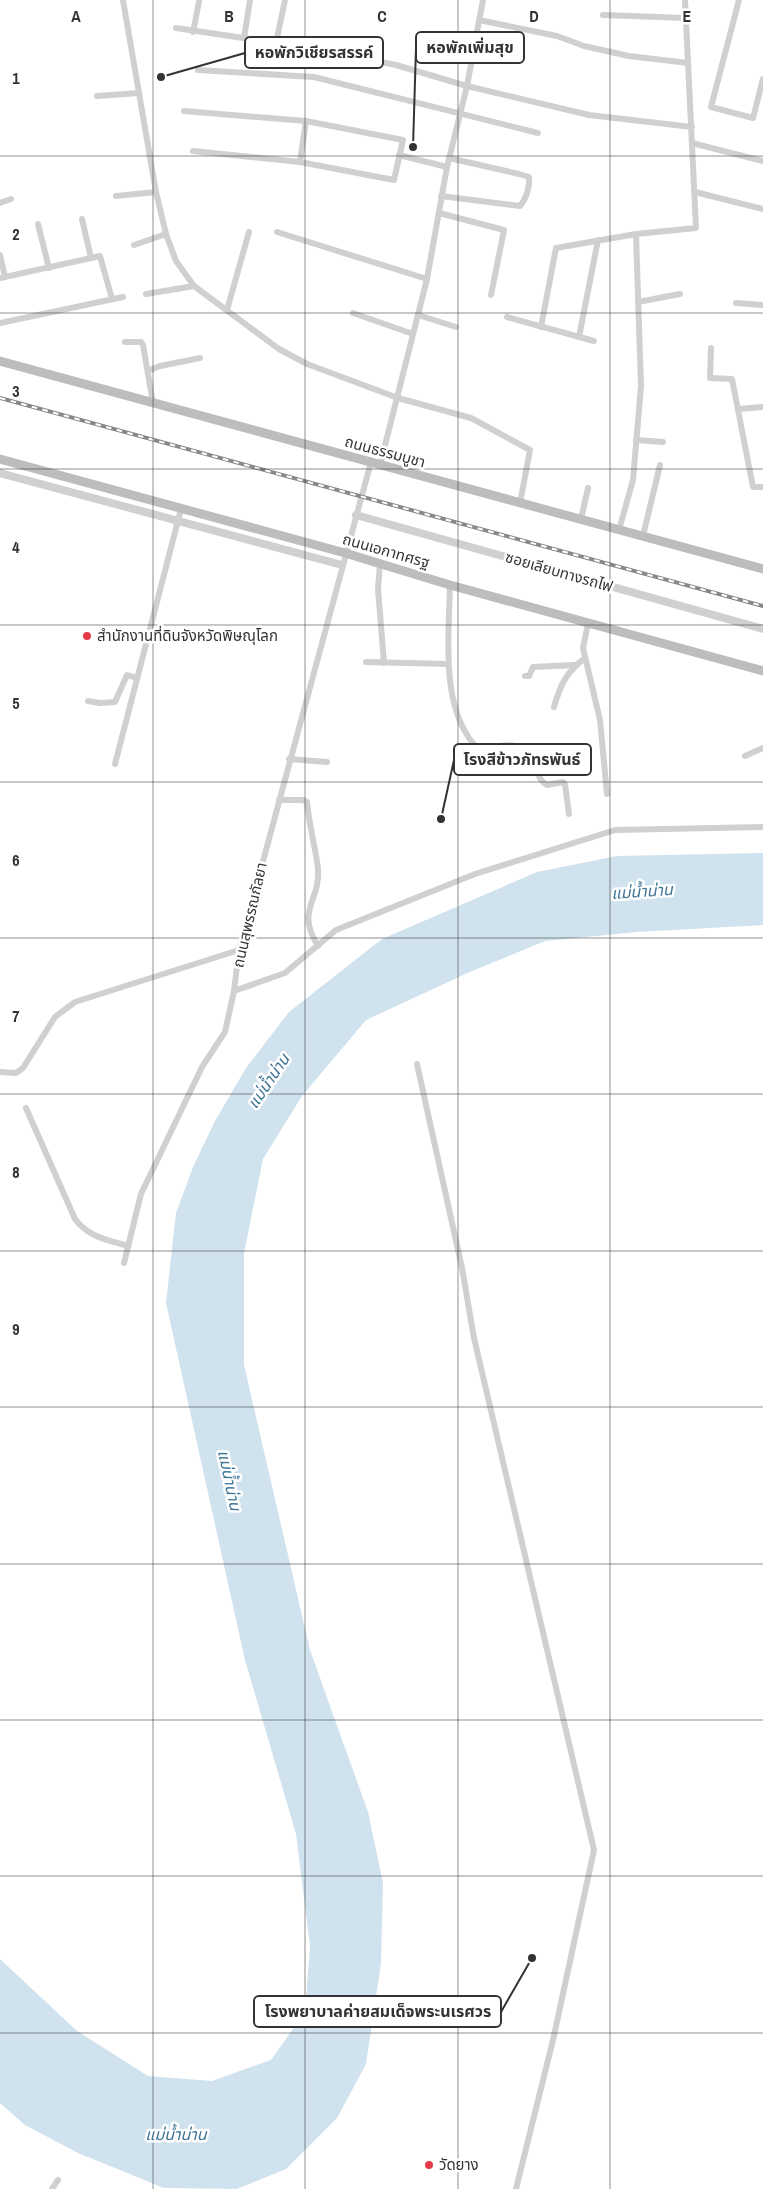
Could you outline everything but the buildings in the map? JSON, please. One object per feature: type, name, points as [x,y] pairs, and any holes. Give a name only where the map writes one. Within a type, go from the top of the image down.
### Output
[{"type":"main road","name":"ถนนธรรมบูชา","points":[[0,361],[763,569]]},
{"type":"main road","name":"ถนนเอกาทศรฐ","points":[[0,459],[345,553],[450,585],[763,671]]},
{"type":"street","points":[[123,0],[156,192],[166,234],[176,261],[194,286],[279,349],[307,364],[398,398],[472,418],[530,450],[520,503]]},
{"type":"street","points":[[244,38],[250,0]]},
{"type":"street","points":[[276,43],[285,0]]},
{"type":"street","points":[[380,465],[427,279],[447,167],[467,86],[483,0]]},
{"type":"street","points":[[541,326],[556,248],[636,234],[696,228],[685,0]]},
{"type":"street","points":[[739,0],[711,106],[753,118],[763,79]]},
{"type":"street","points":[[193,32],[199,2]]},
{"type":"street","points":[[603,15],[686,18]]},
{"type":"street","points":[[478,20],[557,36],[584,46],[629,56],[688,63]]},
{"type":"street","points":[[176,28],[311,48],[396,65],[467,86],[589,115],[692,127]]},
{"type":"street","points":[[198,70],[314,77],[538,133]]},
{"type":"street","points":[[97,96],[139,93]]},
{"type":"street","points":[[184,111],[306,120],[403,140],[394,180],[300,162],[193,150]]},
{"type":"street","points":[[300,162],[306,120]]},
{"type":"street","points":[[692,143],[763,161]]},
{"type":"street","points":[[399,155],[447,167]]},
{"type":"street","points":[[442,196],[520,206],[525,201],[530,181],[529,177],[519,174],[449,158]]},
{"type":"street","points":[[116,196],[156,192]]},
{"type":"street","points":[[695,192],[763,209]]},
{"type":"street","points":[[0,203],[11,199]]},
{"type":"street","points":[[439,213],[504,230],[491,295]]},
{"type":"street","points":[[82,219],[91,258]]},
{"type":"street","points":[[38,224],[48,268]]},
{"type":"street","points":[[227,310],[249,232]]},
{"type":"street","points":[[277,232],[427,279]]},
{"type":"street","points":[[134,245],[166,234]]},
{"type":"street","points":[[619,530],[633,480],[640,386],[636,234]]},
{"type":"street","points":[[579,337],[598,240]]},
{"type":"street","points":[[0,255],[2,278],[100,256],[112,299]]},
{"type":"street","points":[[146,294],[194,286]]},
{"type":"street","points":[[638,302],[680,294]]},
{"type":"street","points":[[0,323],[123,298]]},
{"type":"street","points":[[736,303],[763,305]]},
{"type":"street","points":[[353,313],[413,334]]},
{"type":"street","points":[[418,315],[456,327]]},
{"type":"street","points":[[506,317],[594,341]]},
{"type":"street","points":[[125,342],[142,343],[153,403]]},
{"type":"street","points":[[711,348],[710,378],[732,379],[753,486],[763,487]]},
{"type":"street","points":[[148,371],[160,366],[200,358]]},
{"type":"street","points":[[738,409],[763,407]]},
{"type":"street","points":[[636,440],[663,442]]},
{"type":"street","name":"ถนนสุพรรณกัลยา","points":[[124,1262],[141,1194],[202,1067],[225,1032],[234,991],[239,950],[371,462]]},
{"type":"street","points":[[643,536],[660,465]]},
{"type":"street","points":[[0,473],[342,565]]},
{"type":"street","points":[[581,519],[588,488]]},
{"type":"street","points":[[115,764],[182,509]]},
{"type":"street","name":"ซอยเลียบทางรถไฟ","points":[[356,515],[763,628]]},
{"type":"street","points":[[380,564],[378,589],[384,663]]},
{"type":"street","points":[[450,585],[448,664],[458,716],[473,744],[479,750],[511,745],[522,748],[542,782],[547,785],[563,782],[565,784],[569,814]]},
{"type":"street","points":[[588,623],[583,648],[600,720],[607,794]]},
{"type":"street","points":[[554,707],[563,680],[585,658]]},
{"type":"street","points":[[366,662],[448,664]]},
{"type":"street","points":[[525,676],[529,676],[533,667],[576,665]]},
{"type":"street","points":[[88,701],[100,703],[115,702],[127,675],[137,678]]},
{"type":"street","points":[[745,756],[763,748]]},
{"type":"street","points":[[290,759],[328,762]]},
{"type":"street","points":[[279,800],[303,800],[307,802],[318,883],[309,906],[307,918],[310,933],[318,946]]},
{"type":"street","points":[[234,991],[285,973],[336,930],[475,874],[615,830],[763,827]]},
{"type":"street","points":[[0,1072],[16,1073],[23,1068],[55,1017],[75,1002],[239,950]]},
{"type":"street","points":[[417,1064],[462,1268],[476,1347],[594,1850],[555,2031],[516,2189]]},
{"type":"street","points":[[26,1108],[75,1219],[82,1228],[93,1236],[128,1246]]},
{"type":"street","points":[[52,2189],[58,2180]]},
{"type":"water","name":"แม่น้ำน่าน","points":[[763,853],[763,925],[637,932],[545,941],[472,971],[366,1020],[302,1096],[263,1159],[244,1253],[244,1365],[310,1650],[368,1812],[383,1883],[381,1963],[366,2064],[337,2118],[286,2169],[237,2189],[164,2188],[78,2153],[25,2125],[0,2103],[0,1959],[77,2031],[148,2076],[212,2081],[271,2060],[305,2012],[310,1946],[296,1834],[245,1660],[166,1303],[176,1213],[193,1167],[215,1121],[246,1068],[289,1012],[382,939],[537,872],[617,856]]},
{"type":"railway","points":[[0,398],[763,606]]},
{"type":"place","name":"หอพักวิเชียรสรรค์","points":[[161,77]]},
{"type":"place","name":"หอพักเพิ่มสุข","points":[[413,147]]},
{"type":"place","name":"สำนักงานที่ดินจังหวัดพิษณุโลก","points":[[87,636]]},
{"type":"place","name":"โรงสีข้าวภัทรพันธ์","points":[[441,819]]},
{"type":"place","name":"โรงพยาบาลค่ายสมเด็จพระนเรศวร","points":[[532,1958]]},
{"type":"place","name":"วัดยาง","points":[[429,2165]]}]
